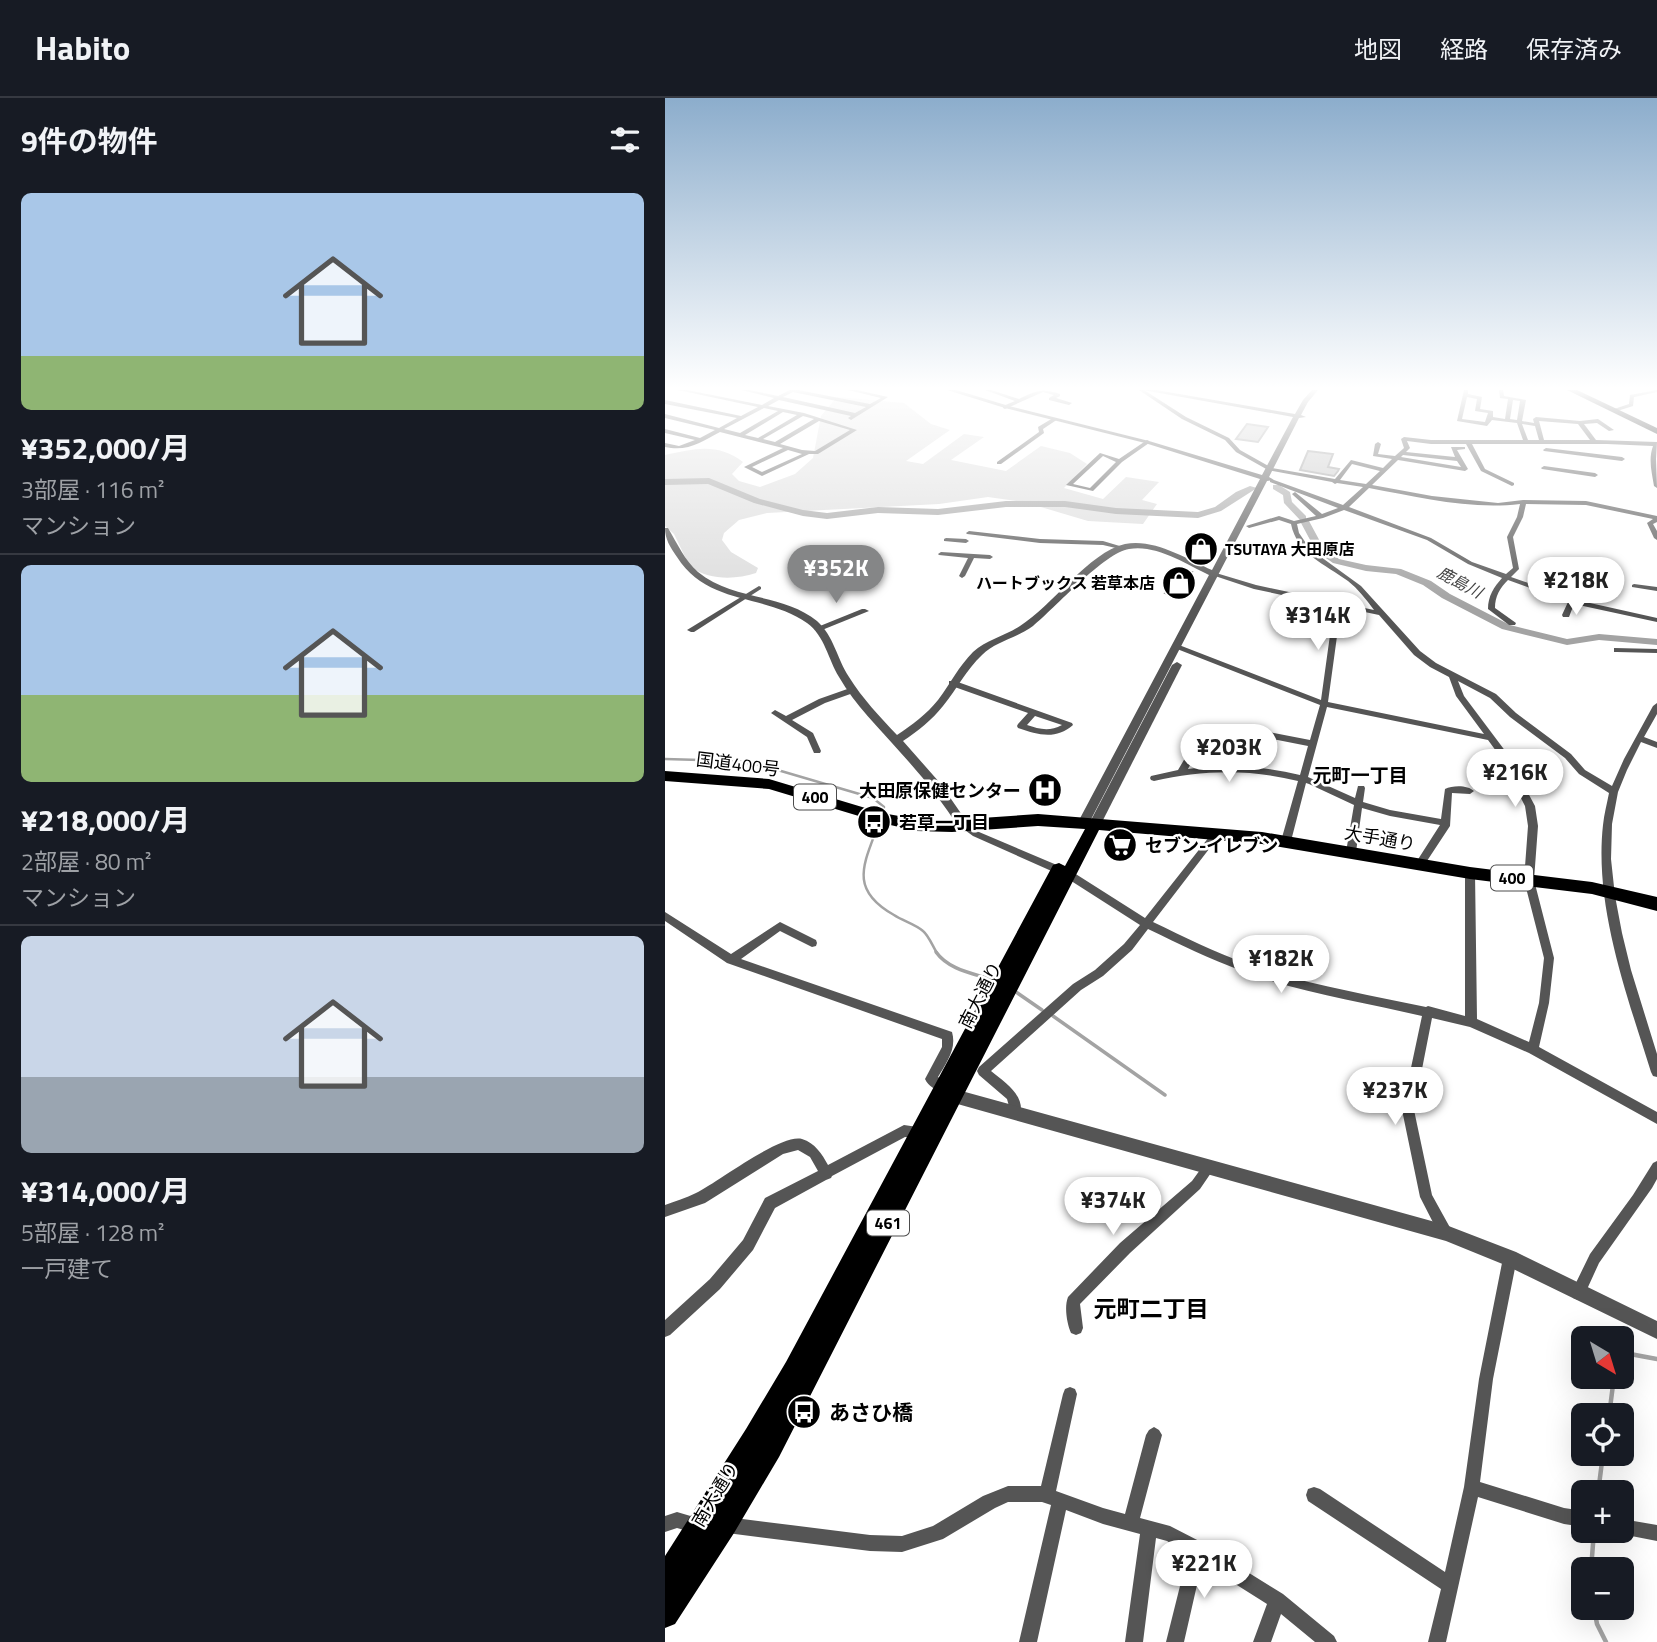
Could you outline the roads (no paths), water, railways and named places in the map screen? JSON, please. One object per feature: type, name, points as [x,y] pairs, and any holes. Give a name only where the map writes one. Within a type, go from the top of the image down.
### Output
[{"type":"highway","name":"国道400号","points":[[964,825],[1021,820],[1089,824]]},
{"type":"main road","name":"国道400号","points":[[665,776],[752,782],[788,789],[901,822],[940,826],[964,825]]},
{"type":"main road","name":"大手通り","points":[[1089,824],[1286,841],[1470,873],[1611,891],[1657,904]]},
{"type":"main road","name":"南大通り","points":[[665,1614],[725,1524],[776,1437],[948,1091],[1089,824]]},
{"type":"main road","name":"南大通り","points":[[665,1580],[794,1370],[921,1132],[948,1091]]},
{"type":"street","points":[[758,462],[747,467],[762,474],[788,462]]},
{"type":"street","points":[[1093,462],[1069,485],[1091,490],[1119,462]]},
{"type":"street","points":[[1213,462],[1347,506],[1429,539],[1469,563],[1572,601],[1657,620]]},
{"type":"street","points":[[1258,462],[1274,470],[1366,488],[1482,504],[1586,503],[1657,519]]},
{"type":"street","name":"南大通り","points":[[1089,824],[1278,462]]},
{"type":"street","points":[[1335,482],[1351,462]]},
{"type":"street","points":[[1351,462],[1384,470]]},
{"type":"street","points":[[1248,526],[1279,518],[1294,523],[1321,517],[1347,506],[1394,462]]},
{"type":"street","points":[[1412,462],[1465,469],[1461,462]]},
{"type":"street","points":[[1479,462],[1483,470],[1512,484]]},
{"type":"street","points":[[1544,462],[1543,471],[1595,475]]},
{"type":"street","points":[[1575,462],[1576,472]]},
{"type":"street","points":[[1653,462],[1657,486]]},
{"type":"street","name":"南大通り","points":[[1218,576],[1248,526],[1269,479]]},
{"type":"street","points":[[1286,487],[1315,508],[1321,517]]},
{"type":"street","points":[[1511,623],[1492,609],[1490,602],[1497,588],[1516,569],[1510,537],[1520,517],[1523,502]]},
{"type":"street","points":[[1657,519],[1650,523],[1657,538]]},
{"type":"street","points":[[1294,523],[1300,540],[1312,555],[1350,581],[1417,653],[1453,677],[1493,696],[1513,715],[1568,756],[1582,772],[1614,792]]},
{"type":"street","points":[[665,530],[669,544],[700,578],[746,597],[792,610],[819,628],[853,690],[936,783],[964,825],[976,834],[1063,872],[1147,924],[1246,968],[1301,984],[1471,1022],[1533,1049],[1657,1118]]},
{"type":"street","points":[[946,540],[968,537],[1135,546],[1155,550],[1218,576],[1381,613]]},
{"type":"street","points":[[960,555],[968,537]]},
{"type":"street","points":[[897,740],[920,725],[979,652],[1027,627],[1058,597],[1120,547]]},
{"type":"street","points":[[941,554],[990,558]]},
{"type":"street","points":[[963,576],[972,556]]},
{"type":"street","points":[[1634,586],[1657,589]]},
{"type":"street","points":[[691,630],[759,588]]},
{"type":"street","points":[[1566,615],[1572,601]]},
{"type":"street","points":[[1286,841],[1324,704],[1338,604]]},
{"type":"street","points":[[819,628],[865,611]]},
{"type":"street","points":[[1180,649],[1324,704],[1492,738]]},
{"type":"street","points":[[1617,650],[1657,651]]},
{"type":"street","points":[[1453,677],[1460,696],[1492,738],[1522,787],[1530,806],[1532,826],[1529,880],[1549,958],[1533,1049]]},
{"type":"street","points":[[952,683],[1069,725],[1055,734],[1045,734],[1021,726],[1033,713]]},
{"type":"street","points":[[786,720],[822,701],[853,690]]},
{"type":"street","points":[[1657,706],[1614,792],[1607,836],[1613,925],[1657,1072]]},
{"type":"street","points":[[775,713],[810,735],[817,751]]},
{"type":"street","points":[[1228,727],[1313,744]]},
{"type":"street","points":[[1640,739],[1657,745]]},
{"type":"street","points":[[1182,771],[1194,750]]},
{"type":"street","points":[[1154,778],[1182,771],[1246,769],[1303,779],[1360,804],[1446,823]]},
{"type":"street","points":[[1351,852],[1361,788]]},
{"type":"street","points":[[1420,864],[1446,823],[1448,791],[1470,791]]},
{"type":"street","points":[[1016,1113],[1012,1096],[983,1071],[1077,987],[1099,973],[1128,947],[1216,834]]},
{"type":"street","points":[[1470,873],[1471,1022]]},
{"type":"street","points":[[665,916],[731,960],[948,1036],[948,1048],[931,1079],[948,1091],[1016,1113],[1446,1233],[1510,1258],[1657,1330]]},
{"type":"street","points":[[731,960],[780,926],[812,943]]},
{"type":"street","points":[[1428,1011],[1408,1110],[1426,1196],[1446,1233]]},
{"type":"street","points":[[665,1330],[724,1275],[748,1245],[771,1203],[904,1131],[921,1132]]},
{"type":"street","points":[[665,1211],[700,1198],[781,1149],[799,1144],[814,1153],[827,1174]]},
{"type":"street","points":[[1076,1328],[1073,1302],[1125,1248],[1196,1185],[1209,1167]]},
{"type":"street","points":[[1578,1293],[1587,1268],[1653,1186],[1657,1167]]},
{"type":"street","points":[[1437,1642],[1472,1488],[1486,1379],[1510,1258]]},
{"type":"street","points":[[1028,1642],[1070,1394]]},
{"type":"street","points":[[1131,1523],[1154,1435]]},
{"type":"street","points":[[1472,1488],[1571,1517]]},
{"type":"street","points":[[665,1524],[677,1520],[700,1527],[725,1524],[870,1543],[902,1544],[937,1533],[989,1502],[1008,1494],[1053,1498],[1170,1534],[1277,1600],[1328,1642]]},
{"type":"street","points":[[1314,1495],[1450,1585]]},
{"type":"street","points":[[1134,1642],[1149,1528]]},
{"type":"street","points":[[1634,1529],[1657,1533]]},
{"type":"street","points":[[1175,1642],[1197,1549]]},
{"type":"street","points":[[1262,1642],[1277,1600]]},
{"type":"waterway","name":"鹿島川","points":[[665,482],[709,481],[757,501],[827,516],[878,510],[938,512],[1006,504],[1065,504],[1116,511],[1198,515],[1218,509],[1253,488]]},
{"type":"waterway","name":"鹿島川","points":[[1276,487],[1287,494],[1288,503],[1303,518]]},
{"type":"waterway","name":"鹿島川","points":[[1306,523],[1319,549],[1336,561],[1366,568],[1398,571],[1427,583],[1446,596],[1506,627],[1567,642],[1599,637],[1624,637],[1657,642]]},
{"type":"waterway","points":[[665,759],[736,761],[764,766],[873,798],[884,807],[883,812]]},
{"type":"waterway","points":[[879,823],[865,863],[865,885],[880,905],[923,931],[937,953]]},
{"type":"waterway","points":[[936,952],[947,963],[990,979]]},
{"type":"waterway","points":[[1016,992],[1042,1010]]},
{"type":"waterway","points":[[1053,1016],[1165,1095]]},
{"type":"waterway","points":[[1635,1355],[1657,1359]]},
{"type":"waterway","points":[[1611,1403],[1612,1390]]},
{"type":"waterway","points":[[1600,1480],[1601,1466]]},
{"type":"waterway","points":[[1592,1557],[1593,1543]]},
{"type":"waterway","points":[[1596,1620],[1606,1642]]},
{"type":"place","name":"TSUTAYA 大田原店","points":[[1201,549]]},
{"type":"place","name":"ハートブックス 若草本店","points":[[1179,583]]},
{"type":"place","name":"大田原保健センター","points":[[1045,790]]},
{"type":"place","name":"若草一丁目","points":[[874,822]]},
{"type":"place","name":"セブン-イレブン","points":[[1120,845]]},
{"type":"place","name":"あさひ橋","points":[[804,1412]]},
{"type":"district","name":"元町一丁目","points":[[1360,774]]},
{"type":"district","name":"元町二丁目","points":[[1151,1308]]}]
